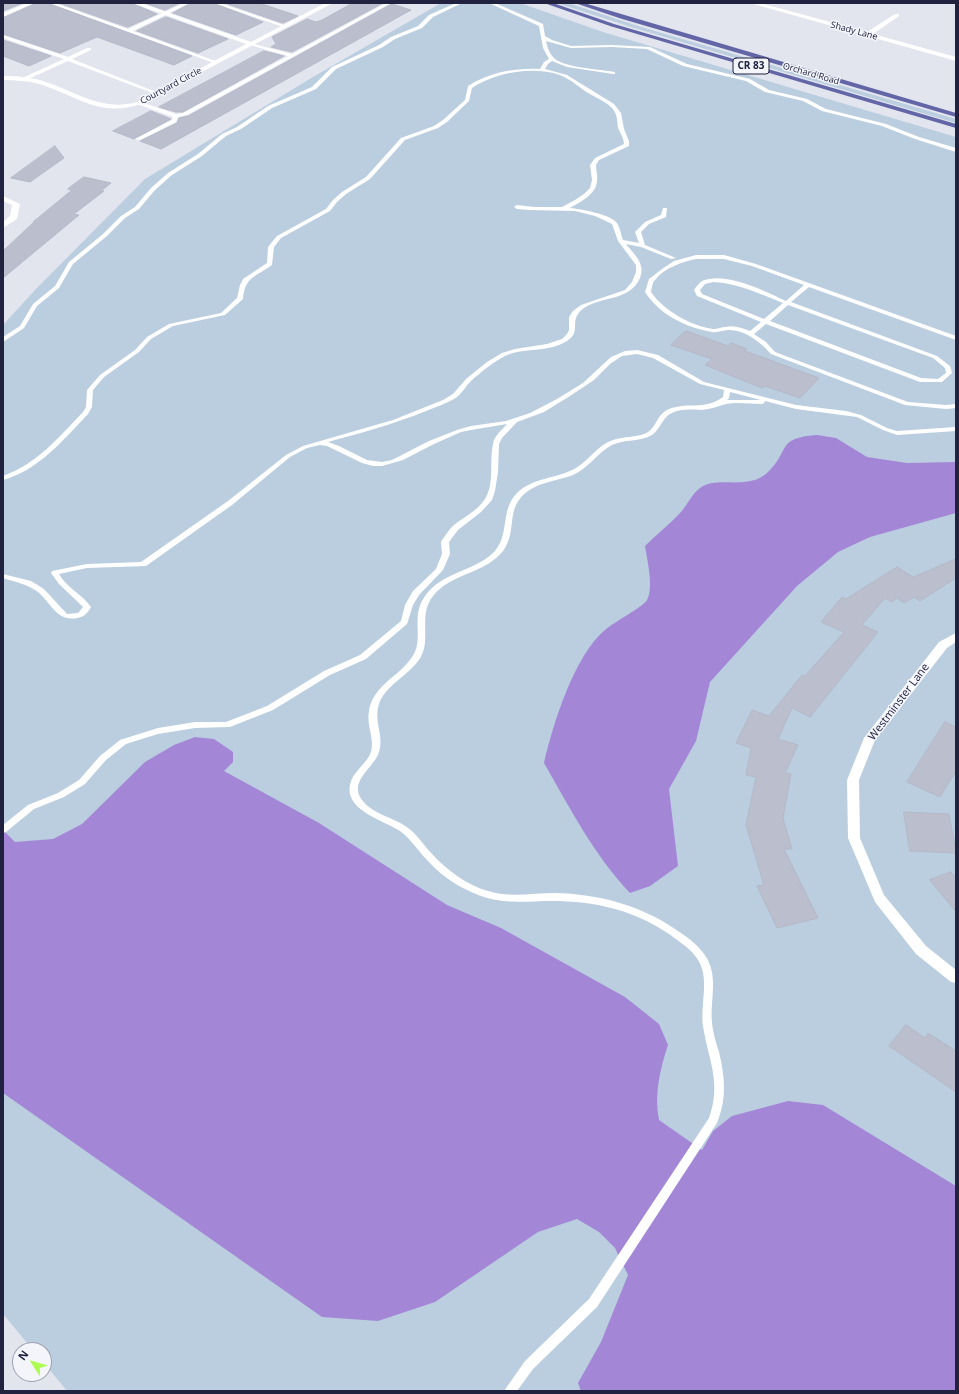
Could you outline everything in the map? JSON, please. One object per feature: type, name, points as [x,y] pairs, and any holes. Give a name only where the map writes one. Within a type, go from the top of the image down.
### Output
[{"type":"main road","name":"Orchard Road","points":[[547,3],[612,25],[956,126]]},
{"type":"main road","name":"Orchard Road","points":[[578,3],[686,37],[956,115]]},
{"type":"street","points":[[3,15],[32,3]]},
{"type":"street","points":[[135,3],[252,44]]},
{"type":"street","name":"Courtyard Circle","points":[[3,78],[24,79],[43,84],[110,108],[126,108],[139,103],[330,3]]},
{"type":"street","name":"Shady Lane","points":[[753,3],[956,59]]},
{"type":"street","points":[[869,34],[897,15]]},
{"type":"street","points":[[3,198],[16,204],[14,217],[3,226]]},
{"type":"street","name":"Westminster Lane","points":[[956,637],[942,645],[870,738],[853,780],[854,838],[880,898],[921,950],[956,978]]},
{"type":"lane","points":[[51,3],[216,62]]},
{"type":"lane","points":[[128,31],[188,3]]},
{"type":"lane","points":[[216,3],[285,26]]},
{"type":"lane","points":[[139,103],[176,116],[185,114],[389,3]]},
{"type":"lane","points":[[3,340],[22,327],[35,305],[57,287],[63,275],[80,255],[105,235],[123,217],[137,208],[152,189],[170,174],[196,158],[224,135],[239,128],[270,107],[314,88],[334,68],[381,46],[393,38],[420,27],[431,16],[460,3]]},
{"type":"lane","points":[[491,3],[538,23],[542,29],[545,48],[552,59],[567,66],[613,73]]},
{"type":"lane","points":[[3,36],[157,93]]},
{"type":"lane","points":[[542,36],[550,41],[571,47],[612,46],[648,48],[685,64],[748,80],[769,91],[805,100],[824,110],[884,125],[917,138],[956,150]]},
{"type":"lane","points":[[252,44],[293,56]]},
{"type":"lane","points":[[24,79],[89,49]]},
{"type":"lane","points":[[541,71],[546,62],[552,59]]},
{"type":"lane","points":[[3,478],[18,473],[44,456],[86,413],[89,407],[90,390],[102,376],[137,351],[149,338],[171,325],[213,317],[229,311],[240,299],[241,285],[244,280],[270,264],[271,247],[275,240],[328,210],[344,193],[368,178],[403,139],[436,127],[444,121],[465,103],[470,87],[474,84],[491,77],[513,71],[541,71],[561,74],[614,108],[618,113],[621,129],[628,142],[624,148],[598,159],[593,165],[594,180],[592,188],[573,205],[564,208],[542,210],[517,207]]},
{"type":"lane","points":[[138,139],[174,121],[176,116]]},
{"type":"lane","points":[[3,576],[28,583],[41,591],[65,616],[78,616],[85,612],[87,607],[76,593],[58,579],[55,573],[87,566],[143,564],[230,503],[288,456],[315,442],[395,421],[444,401],[455,395],[468,380],[489,363],[504,354],[548,346],[564,340],[570,335],[572,330],[572,317],[575,312],[592,302],[627,291],[631,288],[640,269],[639,265],[621,241],[616,226],[610,220],[564,208]]},
{"type":"lane","points":[[643,246],[638,232],[647,223],[664,216],[665,209]]},
{"type":"lane","points":[[621,241],[643,246],[674,258]]},
{"type":"lane","points":[[956,338],[754,265],[724,257],[696,257],[676,262],[651,280],[648,292],[652,301],[664,311],[713,331],[729,328],[743,331],[762,340],[773,353],[907,404],[946,407],[956,406]]},
{"type":"lane","points":[[712,279],[724,280],[787,302],[934,357],[948,367],[949,373],[940,381],[920,380],[699,295],[697,290],[698,286],[712,279]]},
{"type":"lane","points":[[750,334],[808,284]]},
{"type":"lane","points":[[315,442],[329,444],[358,460],[372,464],[383,464],[399,460],[428,444],[461,430],[514,421],[555,403],[592,380],[608,361],[630,353],[649,354],[666,360],[690,378],[796,407]]},
{"type":"lane","points":[[716,406],[726,398],[727,389]]},
{"type":"lane","points":[[510,1391],[538,1356],[563,1330],[585,1312],[600,1293],[700,1141],[719,1107],[721,1092],[720,1074],[706,1014],[706,969],[704,961],[696,951],[655,920],[618,905],[557,897],[506,898],[493,896],[465,885],[441,869],[408,833],[375,815],[363,806],[356,797],[354,788],[356,780],[376,751],[377,745],[372,714],[377,699],[382,692],[413,662],[421,648],[422,608],[430,595],[441,583],[487,562],[500,550],[505,542],[509,511],[514,500],[533,485],[567,475],[579,469],[609,444],[651,433],[666,412],[679,409],[701,409],[726,402],[774,402],[796,407],[846,413],[897,433],[956,429]]},
{"type":"lane","points":[[3,830],[31,807],[61,795],[82,782],[103,758],[123,742],[158,731],[195,725],[228,725],[270,708],[327,673],[363,657],[404,622],[409,605],[416,593],[438,570],[446,554],[445,542],[455,528],[479,510],[488,500],[492,491],[495,472],[496,444],[499,437],[514,421]]},
{"type":"shaded area","points":[[441,3],[520,3],[603,32],[956,137],[956,1391],[67,1391],[52,1373],[52,1342],[26,1342],[3,1314],[3,325],[35,290],[145,179],[313,77]]},
{"type":"shaded area","points":[[557,3],[568,3],[638,26],[956,119],[956,123],[631,27]]},
{"type":"shaded area","points":[[817,435],[836,438],[867,457],[907,463],[956,462],[956,513],[870,537],[838,552],[797,586],[710,682],[696,741],[669,789],[678,866],[650,886],[630,893],[594,847],[544,763],[553,729],[566,692],[574,673],[594,642],[605,630],[640,607],[647,600],[650,581],[645,546],[681,512],[697,490],[707,484],[750,481],[759,478],[767,473],[774,465],[789,443],[795,439]]},
{"type":"shaded area","points":[[195,737],[214,739],[233,752],[233,762],[224,771],[319,823],[447,905],[501,928],[625,997],[659,1024],[668,1045],[659,1082],[657,1101],[659,1120],[702,1150],[713,1131],[732,1116],[788,1101],[823,1105],[956,1186],[956,1391],[581,1391],[578,1383],[601,1342],[628,1275],[615,1248],[599,1232],[577,1219],[538,1232],[435,1302],[378,1321],[322,1317],[3,1093],[3,830],[15,842],[53,839],[82,824],[145,762],[174,745]]},
{"type":"building","points":[[3,3],[23,3],[3,11]]},
{"type":"building","points":[[36,3],[48,3],[192,56],[174,65],[97,37],[60,53],[3,34],[3,18]]},
{"type":"building","points":[[59,3],[131,3],[157,14],[128,27]]},
{"type":"building","points":[[145,3],[180,3],[165,10]]},
{"type":"building","points":[[191,3],[213,3],[263,22],[236,35],[173,13]]},
{"type":"building","points":[[225,3],[259,3],[298,16],[283,23]]},
{"type":"building","points":[[353,3],[383,3],[292,52],[271,47],[276,44],[272,37],[307,19],[316,22],[322,20]]},
{"type":"building","points":[[392,4],[411,10],[161,149],[140,141],[177,123],[179,118],[188,116]]},
{"type":"building","points":[[166,17],[228,39],[198,53],[137,31]]},
{"type":"building","points":[[3,40],[51,56],[29,66],[3,56]]},
{"type":"building","points":[[264,51],[284,56],[183,112],[176,112],[159,107]]},
{"type":"building","points":[[151,111],[171,119],[134,139],[113,131]]},
{"type":"building","points":[[55,146],[64,158],[30,182],[11,178]]},
{"type":"building","points":[[84,177],[111,183],[101,191],[104,191],[74,214],[79,215],[3,278],[3,251],[33,222],[72,190],[68,189]]},
{"type":"building","points":[[686,331],[728,346],[731,343],[747,349],[745,351],[819,378],[800,398],[765,386],[762,388],[705,365],[712,359],[671,345]]},
{"type":"building","points":[[956,559],[956,578],[920,601],[914,597],[904,603],[897,598],[892,602],[885,598],[862,625],[878,632],[810,717],[792,708],[778,739],[798,745],[785,773],[791,774],[783,818],[792,849],[784,849],[818,918],[777,928],[757,886],[764,885],[746,825],[756,777],[746,775],[751,748],[736,743],[752,710],[769,716],[802,675],[805,676],[844,632],[821,622],[842,597],[846,599],[897,567],[913,577]]},
{"type":"building","points":[[945,722],[956,727],[956,771],[940,797],[907,782]]},
{"type":"building","points":[[904,812],[949,814],[956,853],[910,851]]},
{"type":"building","points":[[951,872],[956,879],[956,912],[930,880]]},
{"type":"building","points":[[906,1025],[925,1038],[928,1033],[956,1051],[956,1092],[889,1046]]}]
